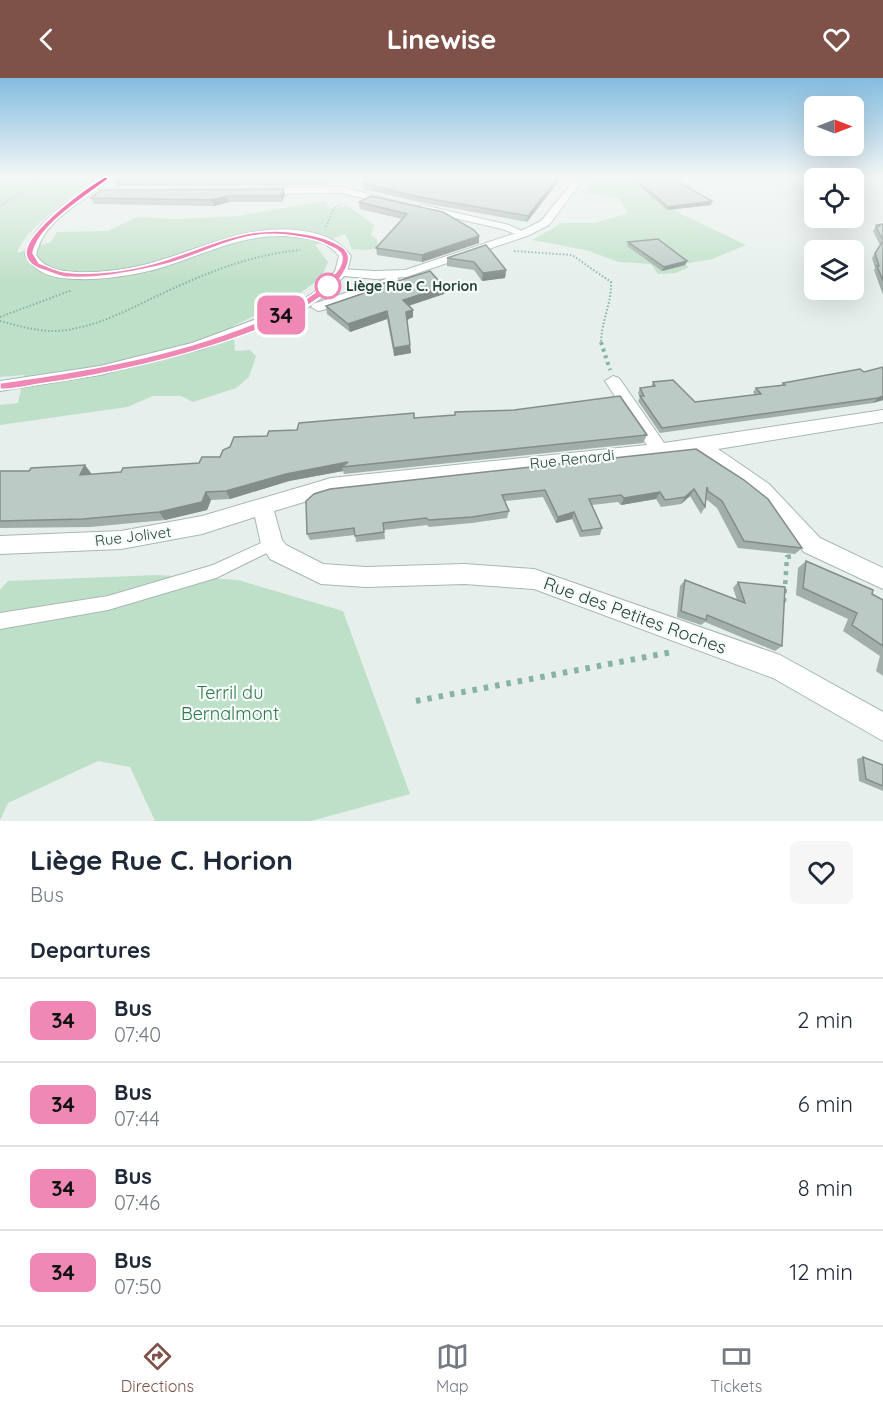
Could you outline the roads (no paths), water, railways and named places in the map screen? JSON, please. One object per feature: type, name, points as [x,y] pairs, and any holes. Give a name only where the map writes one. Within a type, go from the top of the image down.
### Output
[{"type":"street","points":[[0,386],[87,375],[198,347],[300,308],[319,295],[341,272],[345,263],[344,253],[320,238],[280,232],[251,234],[210,244],[153,266],[114,274],[64,274],[36,265],[29,253],[35,239],[60,213]]},
{"type":"street","points":[[441,213],[505,227],[523,234]]},
{"type":"street","points":[[341,272],[391,275],[406,273],[523,234],[545,223],[553,213]]},
{"type":"street","points":[[318,307],[393,281],[391,275]]},
{"type":"street","points":[[613,381],[659,450]]},
{"type":"street","name":"Rue Renardi","points":[[263,506],[331,486],[700,446],[883,416]]},
{"type":"street","points":[[700,446],[762,489],[806,550],[883,579]]},
{"type":"street","points":[[263,506],[272,544]]},
{"type":"street","name":"Rue Jolivet","points":[[0,545],[121,540],[202,525],[263,506]]},
{"type":"street","name":"Rue des Petites Roches","points":[[272,544],[278,552],[321,574],[366,577],[464,574],[534,579],[780,668],[883,727]]},
{"type":"lane","points":[[0,621],[118,600],[216,571],[272,544]]},
{"type":"place","name":"Liège Rue C. Horion","points":[[328,286]]},
{"type":"park label","name":"Terril du Bernalmont","points":[[230,702]]}]
